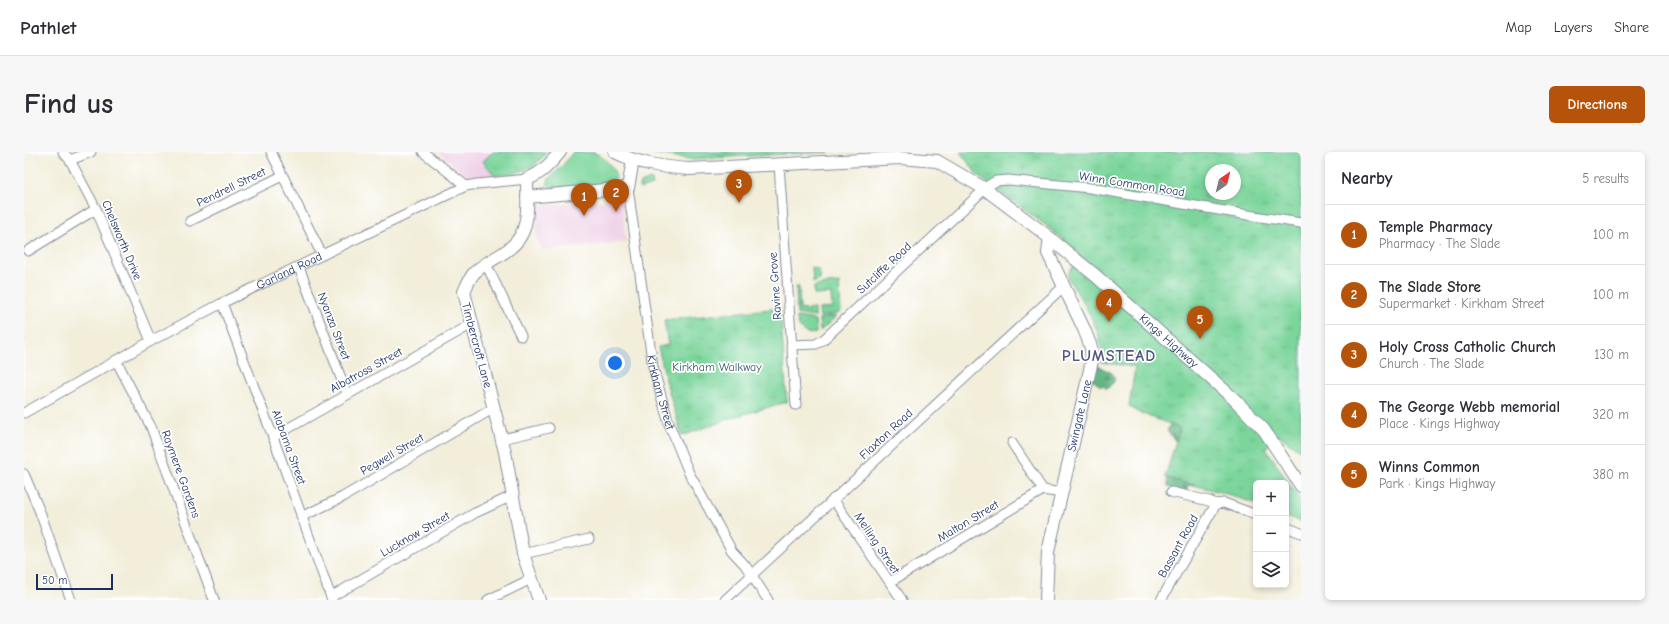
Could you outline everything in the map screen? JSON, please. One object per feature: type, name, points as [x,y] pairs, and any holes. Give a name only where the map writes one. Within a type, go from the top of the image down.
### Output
[{"type":"street","name":"Chelsworth Drive","points":[[63,152],[70,160],[96,209],[151,341]]},
{"type":"street","points":[[70,160],[91,152]]},
{"type":"street","name":"Pendrell Street","points":[[271,152],[322,255]]},
{"type":"street","points":[[423,152],[466,186]]},
{"type":"street","name":"Garland Road","points":[[24,413],[116,360],[222,303],[466,186],[527,179],[536,176],[560,152]]},
{"type":"street","points":[[616,152],[633,160],[658,167],[689,169],[939,157]]},
{"type":"street","name":"Kings Highway","points":[[939,157],[985,189],[1050,238],[1096,276],[1249,414],[1264,430],[1301,486]]},
{"type":"street","name":"Kirkham Street","points":[[633,160],[628,188],[653,367],[664,410],[678,450],[689,473],[732,551],[745,565],[768,600]]},
{"type":"street","name":"Ravine Grove","points":[[779,165],[796,405]]},
{"type":"street","name":"Pendrell Street","points":[[190,221],[282,176]]},
{"type":"street","name":"Timbercroft Lane","points":[[527,179],[525,220],[523,231],[518,240],[475,272],[468,281],[464,292],[502,439],[514,495],[523,554],[539,600]]},
{"type":"street","name":"Winn Common Road","points":[[985,189],[996,181],[1008,180],[1090,188],[1301,223]]},
{"type":"street","points":[[527,197],[628,188]]},
{"type":"street","name":"Sutcliffe Road","points":[[791,345],[816,344],[823,340],[985,189]]},
{"type":"street","points":[[28,250],[96,209]]},
{"type":"street","name":"Swingate Lane","points":[[1046,600],[1048,552],[1092,361],[1091,347],[1084,329],[1048,253],[1050,238]]},
{"type":"street","points":[[486,264],[521,336]]},
{"type":"street","name":"Nyanza Street","points":[[299,267],[347,394]]},
{"type":"street","name":"Flaxton Road","points":[[725,600],[1063,287]]},
{"type":"street","name":"Alabama Street","points":[[222,303],[332,599]]},
{"type":"street","name":"Albatross Street","points":[[273,437],[472,324]]},
{"type":"street","name":"Raymere Gardens","points":[[116,360],[151,427],[214,600]]},
{"type":"street","name":"Pegwell Street","points":[[301,517],[343,497],[494,408]]},
{"type":"street","points":[[502,439],[550,428]]},
{"type":"street","points":[[1012,443],[1043,490],[1062,493]]},
{"type":"street","points":[[24,474],[40,512],[71,600]]},
{"type":"street","name":"Malton Street","points":[[890,582],[1043,490]]},
{"type":"street","points":[[1171,492],[1216,504],[1224,503],[1253,514]]},
{"type":"street","name":"Lucknow Street","points":[[332,599],[475,514],[514,495]]},
{"type":"street","name":"Melling Street","points":[[833,499],[902,600]]},
{"type":"street","name":"Bassant Road","points":[[1161,600],[1216,504]]},
{"type":"street","points":[[1289,528],[1301,532]]},
{"type":"street","points":[[523,554],[589,540]]},
{"type":"street","points":[[488,600],[531,579]]},
{"type":"shaded area","points":[[438,152],[493,152],[483,161],[495,176],[487,178],[468,177]]},
{"type":"shaded area","points":[[622,199],[626,242],[542,250],[537,239],[536,206]]},
{"type":"green space","points":[[493,152],[547,152],[536,164],[524,170],[495,176],[483,161]]},
{"type":"green space","points":[[573,152],[595,153],[605,160],[611,167],[616,178],[612,182],[551,189],[547,184],[549,179],[564,164]]},
{"type":"green space","points":[[643,152],[829,152],[690,159]]},
{"type":"green space","points":[[960,152],[1301,152],[1301,451],[1278,435],[1266,448],[1287,480],[1253,480],[1253,503],[1234,496],[1165,477],[1180,428],[1140,413],[1129,406],[1135,367],[1101,362],[1100,340],[1096,329],[1086,307],[1068,278],[1068,274],[1080,254],[1048,227],[979,177]]},
{"type":"green space","points":[[650,179],[652,180],[653,185],[639,189],[641,183]]},
{"type":"green space","points":[[812,268],[818,270],[820,274],[820,280],[813,283]]},
{"type":"green space","points":[[839,283],[841,311],[837,314],[820,317],[819,309],[832,308],[831,294],[814,295],[814,287],[825,284]]},
{"type":"green space","points":[[796,287],[799,287],[800,310],[815,309],[815,317],[797,314]]},
{"type":"green space","name":"Kirkham Walkway","points":[[780,308],[787,402],[734,417],[682,436],[658,347],[668,345],[664,320]]},
{"type":"green space","points":[[837,316],[820,331],[819,319]]},
{"type":"green space","points":[[797,317],[815,320],[816,333],[812,334],[802,330],[798,325]]},
{"type":"green space","points":[[1096,365],[1112,373],[1114,382],[1108,388],[1105,388],[1103,385],[1100,387],[1092,380]]},
{"type":"green space","points":[[1174,422],[1182,429],[1177,443],[1167,431],[1171,423]]},
{"type":"green space","points":[[1168,475],[1197,484],[1194,486],[1188,485],[1187,490],[1182,492],[1177,491],[1168,486]]},
{"type":"green space","points":[[1289,483],[1301,502],[1301,522],[1289,517]]},
{"type":"place","name":"Holy Cross Catholic Church","points":[[739,203]]},
{"type":"place","name":"The Slade Store","points":[[616,212]]},
{"type":"place","name":"Temple Pharmacy","points":[[584,216]]},
{"type":"place","name":"The George Webb memorial","points":[[1109,322]]},
{"type":"place","name":"Winns Common","points":[[1200,339]]},
{"type":"district","name":"PLUMSTEAD","points":[[1109,355]]}]
